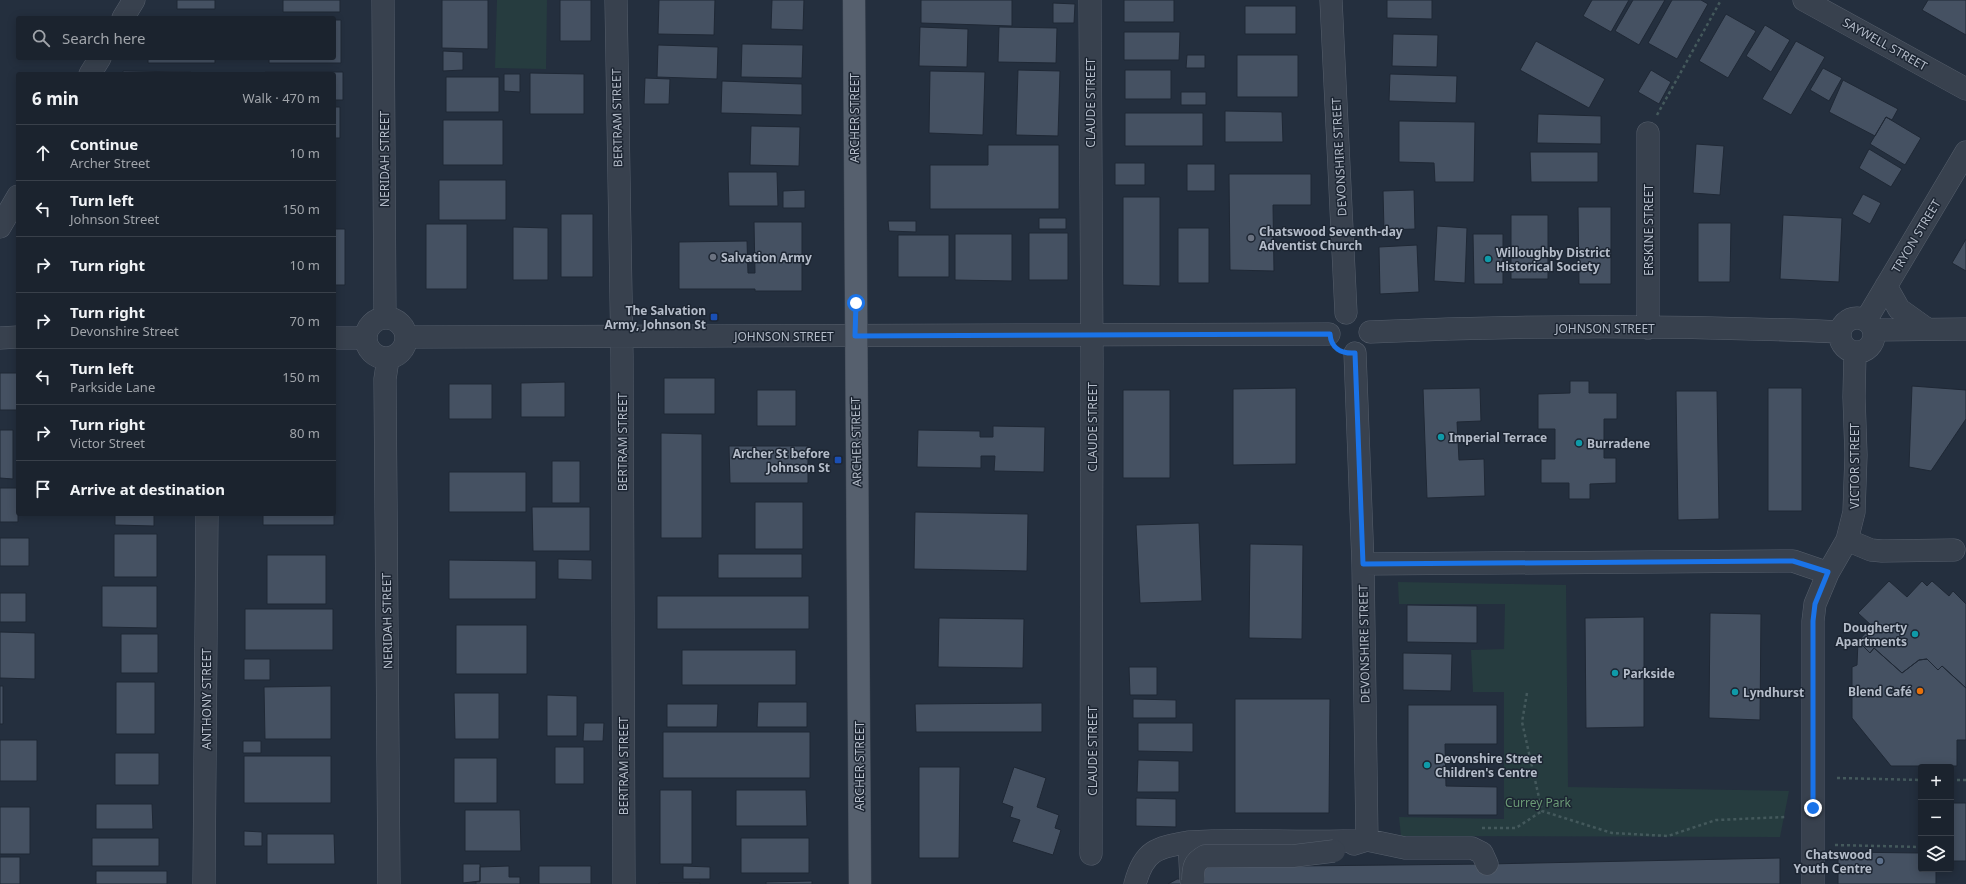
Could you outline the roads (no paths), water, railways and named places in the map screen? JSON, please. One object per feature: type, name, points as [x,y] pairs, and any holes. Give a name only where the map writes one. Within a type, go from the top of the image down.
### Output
[{"type":"main road","name":"ARCHER STREET","points":[[854,0],[855,336],[860,884]]},
{"type":"street","points":[[124,16],[134,0]]},
{"type":"street","name":"NERIDAH STREET","points":[[383,0],[385,318]]},
{"type":"street","name":"BERTRAM STREET","points":[[616,0],[624,884]]},
{"type":"street","name":"CLAUDE STREET","points":[[1090,0],[1092,334],[1091,854]]},
{"type":"street","name":"DEVONSHIRE STREET","points":[[1331,0],[1346,313]]},
{"type":"street","name":"SAYWELL STREET","points":[[1804,0],[1966,89]]},
{"type":"street","points":[[91,72],[99,60]]},
{"type":"street","name":"ERSKINE STREET","points":[[1648,133],[1648,328]]},
{"type":"street","name":"TRYON STREET","points":[[1870,325],[1886,286],[1966,152]]},
{"type":"street","points":[[0,227],[16,199]]},
{"type":"street","points":[[1886,286],[1899,309],[1927,329]]},
{"type":"street","points":[[1352,312],[1359,315],[1368,325],[1370,332],[1366,345],[1355,353],[1348,353],[1336,348],[1332,343],[1330,334],[1331,324],[1335,319],[1346,313],[1352,312]]},
{"type":"street","points":[[1870,325],[1872,344],[1861,352],[1848,350],[1843,345],[1839,332],[1846,320],[1859,317],[1870,325],[1927,329],[1966,329]]},
{"type":"street","points":[[385,318],[391,318],[402,325],[407,337],[404,349],[394,357],[388,359],[382,358],[370,351],[366,338],[369,327],[379,319],[385,318]]},
{"type":"street","name":"JOHNSON STREET","points":[[1370,332],[1438,329],[1648,328],[1712,328],[1839,332]]},
{"type":"street","name":"JOHNSON STREET","points":[[407,337],[1330,334]]},
{"type":"street","points":[[0,338],[16,338]]},
{"type":"street","points":[[336,338],[366,338]]},
{"type":"street","name":"VICTOR STREET","points":[[1813,884],[1813,621],[1815,604],[1828,572],[1847,540],[1854,512],[1856,455],[1854,397],[1855,352]]},
{"type":"street","name":"DEVONSHIRE STREET","points":[[1355,353],[1363,564],[1367,840]]},
{"type":"street","name":"NERIDAH STREET","points":[[388,359],[384,379],[389,884]]},
{"type":"street","name":"ANTHONY STREET","points":[[204,884],[207,516]]},
{"type":"street","points":[[1847,540],[1871,550],[1954,550]]},
{"type":"street","points":[[1363,564],[1793,561],[1828,572]]},
{"type":"street","points":[[1135,884],[1138,871],[1150,853],[1166,846],[1189,842],[1218,840],[1334,842],[1367,840],[1405,848],[1472,848],[1482,853],[1487,864]]},
{"type":"street","points":[[1189,842],[1192,880],[1193,867],[1198,859],[1205,856],[1293,856],[1334,851],[1367,840]]},
{"type":"place","name":"Chatswood Seventh-day Adventist Church","points":[[1251,238]]},
{"type":"place","name":"Salvation Army","points":[[713,257]]},
{"type":"place","name":"Willoughby District Historical Society","points":[[1488,259]]},
{"type":"place","name":"The Salvation Army, Johnson St","points":[[714,317]]},
{"type":"place","name":"Imperial Terrace","points":[[1441,437]]},
{"type":"place","name":"Burradene","points":[[1579,443]]},
{"type":"place","name":"Archer St before Johnson St","points":[[838,460]]},
{"type":"place","name":"Dougherty Apartments","points":[[1915,634]]},
{"type":"place","name":"Parkside","points":[[1615,673]]},
{"type":"place","name":"Blend Café","points":[[1920,691]]},
{"type":"place","name":"Lyndhurst","points":[[1735,692]]},
{"type":"place","name":"Devonshire Street Children's Centre","points":[[1427,765]]},
{"type":"place","name":"Chatswood Youth Centre","points":[[1880,861]]},
{"type":"park label","name":"Currey Park","points":[[1538,802]]}]
